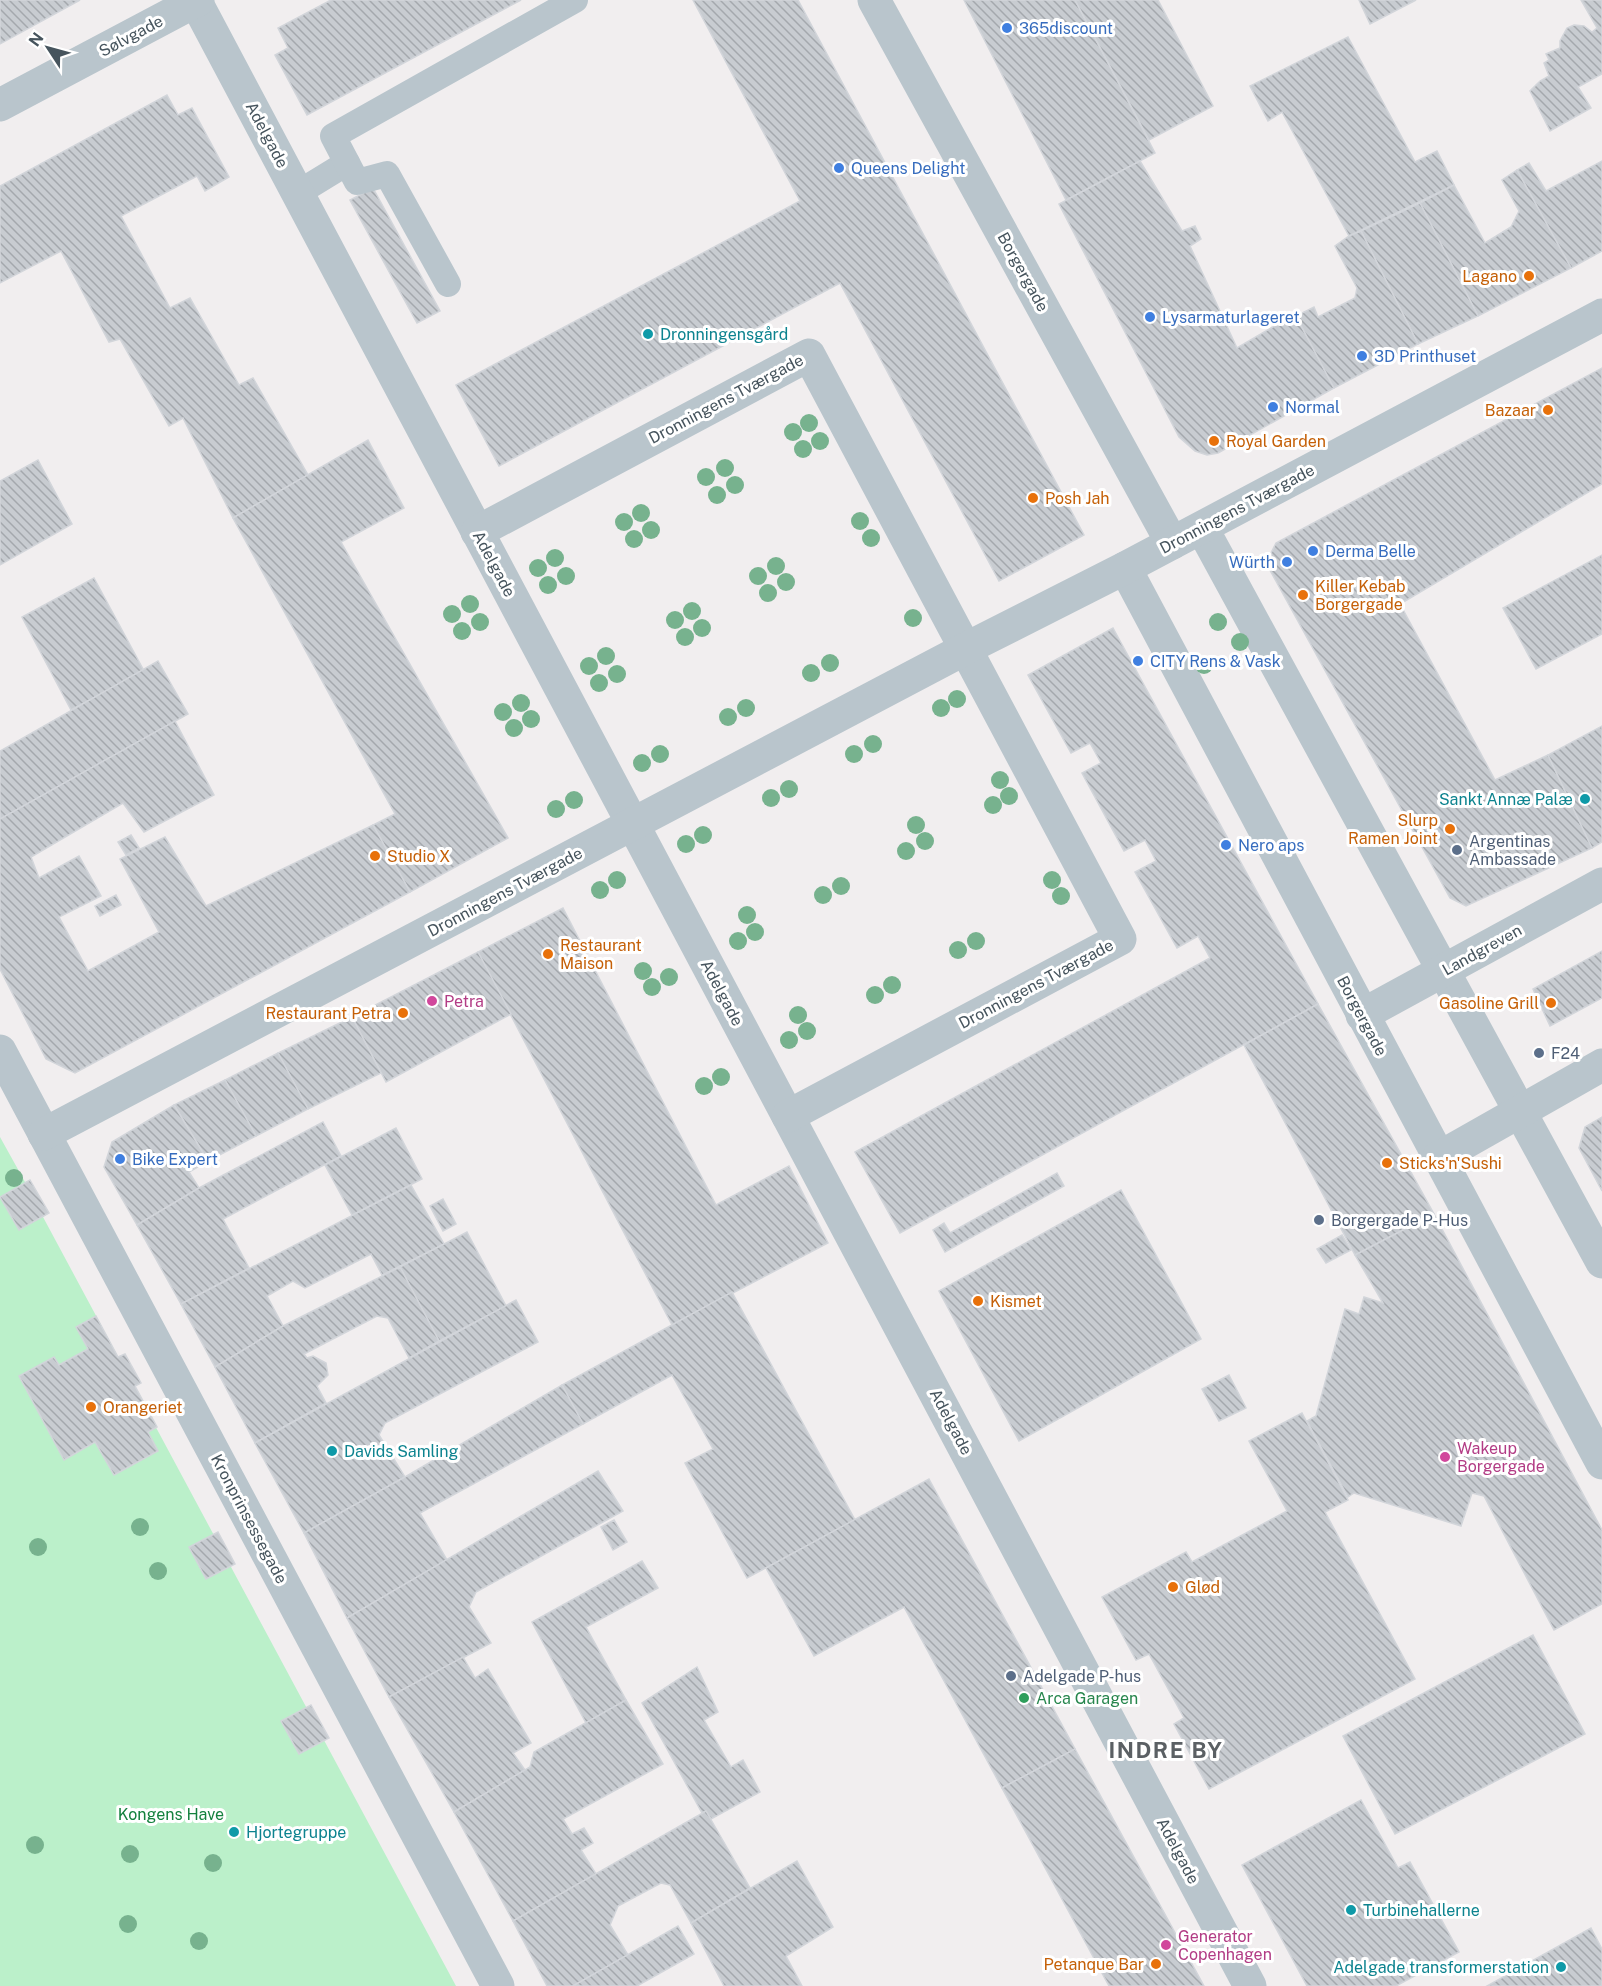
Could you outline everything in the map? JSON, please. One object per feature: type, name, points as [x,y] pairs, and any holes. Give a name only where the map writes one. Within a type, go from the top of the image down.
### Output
[{"type":"street","name":"Sølvgade","points":[[0,105],[196,0]]},
{"type":"street","name":"Adelgade","points":[[196,0],[1250,1986]]},
{"type":"street","name":"Borgergade","points":[[874,0],[1172,543]]},
{"type":"street","name":"Dronningens Tværgade","points":[[44,1134],[965,648],[1202,528],[1602,315]]},
{"type":"street","name":"Dronningens Tværgade","points":[[477,532],[809,355],[1120,939],[788,1116]]},
{"type":"street","points":[[1202,528],[1521,1109],[1602,1262]]},
{"type":"street","name":"Borgergade","points":[[1125,568],[1602,1463]]},
{"type":"street","name":"Landgreven","points":[[1362,1015],[1602,884]]},
{"type":"street","name":"Kronprinsessegade","points":[[0,1051],[498,1986]]},
{"type":"street","points":[[1438,1158],[1602,1065]]},
{"type":"lane","points":[[448,284],[387,174],[357,182],[333,136],[575,0]]},
{"type":"lane","points":[[298,193],[347,163]]},
{"type":"green space","name":"Kongens Have","points":[[0,1137],[25,1182],[30,1180],[49,1213],[43,1217],[456,1986],[0,1986]]},
{"type":"building","points":[[0,0],[80,0],[0,44]]},
{"type":"building","points":[[331,0],[521,0],[307,115],[275,55],[288,48],[278,28]]},
{"type":"building","name":"Dronningensgård","points":[[693,0],[798,0],[1084,535],[999,581],[840,283],[499,466],[456,385],[800,201]]},
{"type":"building","points":[[964,0],[1075,0],[1155,153],[1066,200]]},
{"type":"building","points":[[1075,0],[1158,0],[1213,106],[1149,140]]},
{"type":"building","points":[[1359,0],[1416,0],[1370,24]]},
{"type":"building","points":[[1581,0],[1602,0],[1602,74],[1578,87],[1591,108],[1550,131],[1530,91],[1549,76],[1544,63],[1549,60],[1546,54],[1560,48],[1560,41],[1567,28],[1574,25],[1584,26],[1592,32],[1597,28]]},
{"type":"building","points":[[1348,37],[1415,162],[1437,151],[1454,185],[1349,236],[1282,112],[1268,121],[1250,86]]},
{"type":"building","points":[[167,95],[178,115],[192,108],[229,177],[205,191],[197,176],[121,216],[170,308],[190,298],[239,385],[253,378],[308,475],[233,518],[183,418],[169,426],[120,339],[109,342],[61,251],[0,283],[0,186]]},
{"type":"building","points":[[1140,161],[1182,231],[1195,226],[1201,239],[1190,246],[1237,348],[1295,314],[1334,388],[1218,453],[1207,455],[1195,451],[1179,437],[1059,204]]},
{"type":"building","points":[[1602,161],[1602,251],[1571,268],[1517,170],[1529,163],[1546,191]]},
{"type":"building","points":[[1517,170],[1571,268],[1478,316],[1420,203],[1454,185],[1485,243],[1511,227],[1519,211],[1502,180]]},
{"type":"building","points":[[373,188],[440,311],[417,323],[350,200]]},
{"type":"building","points":[[1420,203],[1478,316],[1418,344],[1361,231]]},
{"type":"building","points":[[1361,231],[1418,344],[1334,388],[1296,316],[1314,307],[1318,317],[1355,298],[1357,288],[1335,246]]},
{"type":"building","points":[[1602,368],[1602,484],[1400,604],[1495,780],[1548,755],[1592,848],[1466,906],[1450,898],[1266,563],[1276,543]]},
{"type":"building","points":[[368,440],[404,508],[341,542],[508,838],[410,892],[373,825],[395,814],[233,518]]},
{"type":"building","points":[[38,460],[72,524],[0,565],[0,481]]},
{"type":"building","points":[[1602,555],[1602,634],[1536,669],[1503,608]]},
{"type":"building","points":[[94,578],[144,671],[71,710],[22,617]]},
{"type":"building","points":[[1113,628],[1318,1004],[900,1233],[855,1152],[1210,958],[1198,936],[1177,948],[1135,872],[1156,861],[1145,840],[1124,851],[1082,773],[1101,763],[1090,743],[1071,753],[1028,675]]},
{"type":"building","points":[[158,661],[188,714],[0,819],[0,751]]},
{"type":"building","points":[[175,721],[214,795],[144,832],[123,803],[31,857],[39,878],[79,856],[101,896],[59,917],[88,971],[159,932],[120,859],[165,837],[206,906],[373,825],[410,892],[75,1073],[46,1059],[0,969],[0,819]]},
{"type":"building","name":"Sankt Annæ Palæ","points":[[1602,726],[1602,842],[1592,848],[1548,755]]},
{"type":"building","points":[[131,835],[139,848],[126,855],[118,842]]},
{"type":"building","points":[[116,895],[121,905],[100,916],[95,906]]},
{"type":"building","points":[[563,908],[716,1205],[789,1166],[828,1243],[672,1325],[478,952]]},
{"type":"building","points":[[1602,951],[1602,998],[1550,1026],[1533,989]]},
{"type":"building","points":[[478,952],[511,1014],[386,1082],[352,1017]]},
{"type":"building","points":[[1318,1004],[1434,1214],[1355,1255],[1244,1045]]},
{"type":"building","points":[[352,1017],[381,1073],[308,1109],[278,1053]]},
{"type":"building","points":[[278,1053],[308,1109],[256,1136],[225,1080]]},
{"type":"building","points":[[225,1080],[256,1136],[208,1161],[174,1105]]},
{"type":"building","points":[[174,1105],[208,1161],[189,1172],[199,1188],[137,1225],[104,1167],[112,1142]]},
{"type":"building","points":[[1602,1117],[1602,1191],[1579,1148],[1585,1127]]},
{"type":"building","points":[[323,1122],[341,1156],[223,1219],[249,1268],[181,1304],[137,1225],[199,1188]]},
{"type":"building","points":[[396,1128],[422,1179],[352,1215],[325,1165]]},
{"type":"building","points":[[1057,1173],[1064,1186],[945,1252],[933,1230],[944,1223],[950,1233]]},
{"type":"building","points":[[30,1180],[49,1213],[19,1230],[0,1197]]},
{"type":"building","points":[[411,1185],[444,1244],[382,1275],[371,1254],[305,1288],[293,1281],[267,1296],[283,1326],[215,1367],[181,1304]]},
{"type":"building","points":[[1121,1190],[1201,1339],[1019,1441],[939,1291]]},
{"type":"building","points":[[443,1199],[456,1224],[443,1231],[430,1206]]},
{"type":"building","name":"Wakeup Borgergade","points":[[1434,1214],[1602,1530],[1602,1604],[1554,1630],[1484,1496],[1472,1493],[1461,1526],[1354,1493],[1348,1497],[1307,1421],[1316,1416],[1345,1309],[1359,1314],[1364,1297],[1383,1303],[1355,1255]]},
{"type":"building","points":[[467,1232],[506,1306],[439,1341],[400,1267]]},
{"type":"building","points":[[1342,1235],[1351,1250],[1326,1263],[1317,1249]]},
{"type":"building","points":[[400,1267],[439,1341],[409,1358],[388,1318],[377,1316],[304,1354],[307,1358],[313,1356],[326,1363],[328,1375],[317,1386],[326,1403],[255,1443],[215,1367],[283,1326]]},
{"type":"building","points":[[732,1292],[855,1520],[747,1578],[685,1463],[713,1449],[672,1375],[583,1424],[562,1385]]},
{"type":"building","points":[[516,1300],[538,1342],[385,1423],[379,1435],[405,1477],[304,1533],[255,1443]]},
{"type":"building","name":"Orangeriet","points":[[96,1316],[118,1357],[125,1354],[141,1383],[135,1386],[157,1427],[148,1432],[158,1451],[114,1475],[95,1442],[64,1460],[19,1376],[54,1357],[59,1365],[88,1349],[76,1327]]},
{"type":"building","points":[[1229,1375],[1246,1408],[1219,1421],[1202,1389]]},
{"type":"building","points":[[562,1385],[583,1424],[420,1513],[447,1560],[347,1618],[304,1533]]},
{"type":"building","points":[[1302,1413],[1348,1500],[1325,1512],[1415,1679],[1209,1789],[1174,1724],[1184,1718],[1149,1654],[1136,1660],[1102,1597],[1186,1552],[1192,1562],[1287,1511],[1249,1441]]},
{"type":"building","points":[[598,1471],[623,1511],[476,1592],[469,1607],[491,1643],[389,1697],[347,1618]]},
{"type":"building","points":[[929,1479],[1075,1749],[1002,1788],[904,1607],[814,1656],[766,1568]]},
{"type":"building","points":[[614,1520],[627,1542],[613,1550],[601,1527]]},
{"type":"building","points":[[218,1532],[235,1564],[206,1579],[189,1547]]},
{"type":"building","points":[[642,1561],[658,1588],[586,1627],[626,1700],[586,1723],[532,1622]]},
{"type":"building","points":[[1533,1635],[1585,1734],[1395,1834],[1343,1736]]},
{"type":"building","points":[[463,1657],[475,1678],[488,1669],[531,1743],[513,1753],[525,1770],[454,1812],[389,1697]]},
{"type":"building","points":[[697,1667],[718,1712],[704,1720],[731,1767],[743,1760],[760,1792],[711,1819],[706,1811],[702,1813],[642,1703]]},
{"type":"building","points":[[626,1700],[663,1764],[563,1819],[572,1834],[584,1828],[593,1843],[581,1850],[596,1874],[513,1921],[454,1812],[530,1767],[534,1752]]},
{"type":"building","points":[[311,1705],[329,1738],[299,1754],[281,1721]]},
{"type":"building","points":[[1075,1749],[1204,1986],[1109,1986],[1002,1788]]},
{"type":"building","name":"Turbinehallerne","points":[[1361,1800],[1398,1868],[1410,1862],[1459,1952],[1396,1986],[1307,1986],[1242,1865]]},
{"type":"building","points":[[706,1811],[750,1888],[691,1923],[670,1885],[661,1883],[618,1906],[610,1925],[628,1955],[573,1986],[547,1986],[513,1921]]},
{"type":"building","points":[[797,1861],[833,1927],[786,1956],[802,1986],[724,1986],[691,1923]]},
{"type":"building","points":[[678,1926],[694,1954],[637,1986],[573,1986]]},
{"type":"building","name":"Adelgade transformerstation","points":[[1591,1928],[1602,1949],[1602,1986],[1487,1986]]},
{"type":"place","name":"365discount","points":[[1007,28]]},
{"type":"place","name":"Queens Delight","points":[[839,168]]},
{"type":"place","name":"Lagano","points":[[1529,276]]},
{"type":"place","name":"Lysarmaturlageret","points":[[1150,317]]},
{"type":"place","name":"Dronningensgård","points":[[648,334]]},
{"type":"place","name":"3D Printhuset","points":[[1362,356]]},
{"type":"place","name":"Normal","points":[[1273,407]]},
{"type":"place","name":"Bazaar","points":[[1548,410]]},
{"type":"place","name":"Royal Garden","points":[[1214,441]]},
{"type":"place","name":"Posh Jah","points":[[1033,498]]},
{"type":"place","name":"Derma Belle","points":[[1313,551]]},
{"type":"place","name":"Würth","points":[[1287,562]]},
{"type":"place","name":"Killer Kebab Borgergade","points":[[1303,595]]},
{"type":"place","name":"CITY Rens & Vask","points":[[1138,661]]},
{"type":"place","name":"Sankt Annæ Palæ","points":[[1585,799]]},
{"type":"place","name":"Slurp Ramen Joint","points":[[1450,829]]},
{"type":"place","name":"Nero aps","points":[[1226,845]]},
{"type":"place","name":"Argentinas Ambassade","points":[[1457,850]]},
{"type":"place","name":"Studio X","points":[[375,856]]},
{"type":"place","name":"Restaurant Maison","points":[[548,954]]},
{"type":"place","name":"Petra","points":[[432,1001]]},
{"type":"place","name":"Gasoline Grill","points":[[1551,1003]]},
{"type":"place","name":"Restaurant Petra","points":[[403,1013]]},
{"type":"place","name":"F24","points":[[1539,1053]]},
{"type":"place","name":"Bike Expert","points":[[120,1159]]},
{"type":"place","name":"Sticks'n'Sushi","points":[[1387,1163]]},
{"type":"place","name":"Borgergade P-Hus","points":[[1319,1220]]},
{"type":"place","name":"Kismet","points":[[978,1301]]},
{"type":"place","name":"Orangeriet","points":[[91,1407]]},
{"type":"place","name":"Davids Samling","points":[[332,1451]]},
{"type":"place","name":"Wakeup Borgergade","points":[[1445,1457]]},
{"type":"place","name":"Glød","points":[[1173,1587]]},
{"type":"place","name":"Adelgade P-hus","points":[[1011,1676]]},
{"type":"place","name":"Arca Garagen","points":[[1024,1698]]},
{"type":"place","name":"Hjortegruppe","points":[[234,1832]]},
{"type":"place","name":"Turbinehallerne","points":[[1351,1910]]},
{"type":"place","name":"Generator Copenhagen","points":[[1166,1945]]},
{"type":"place","name":"Petanque Bar","points":[[1156,1964]]},
{"type":"place","name":"Adelgade transformerstation","points":[[1561,1967]]},
{"type":"district","name":"INDRE BY","points":[[1166,1750]]}]
